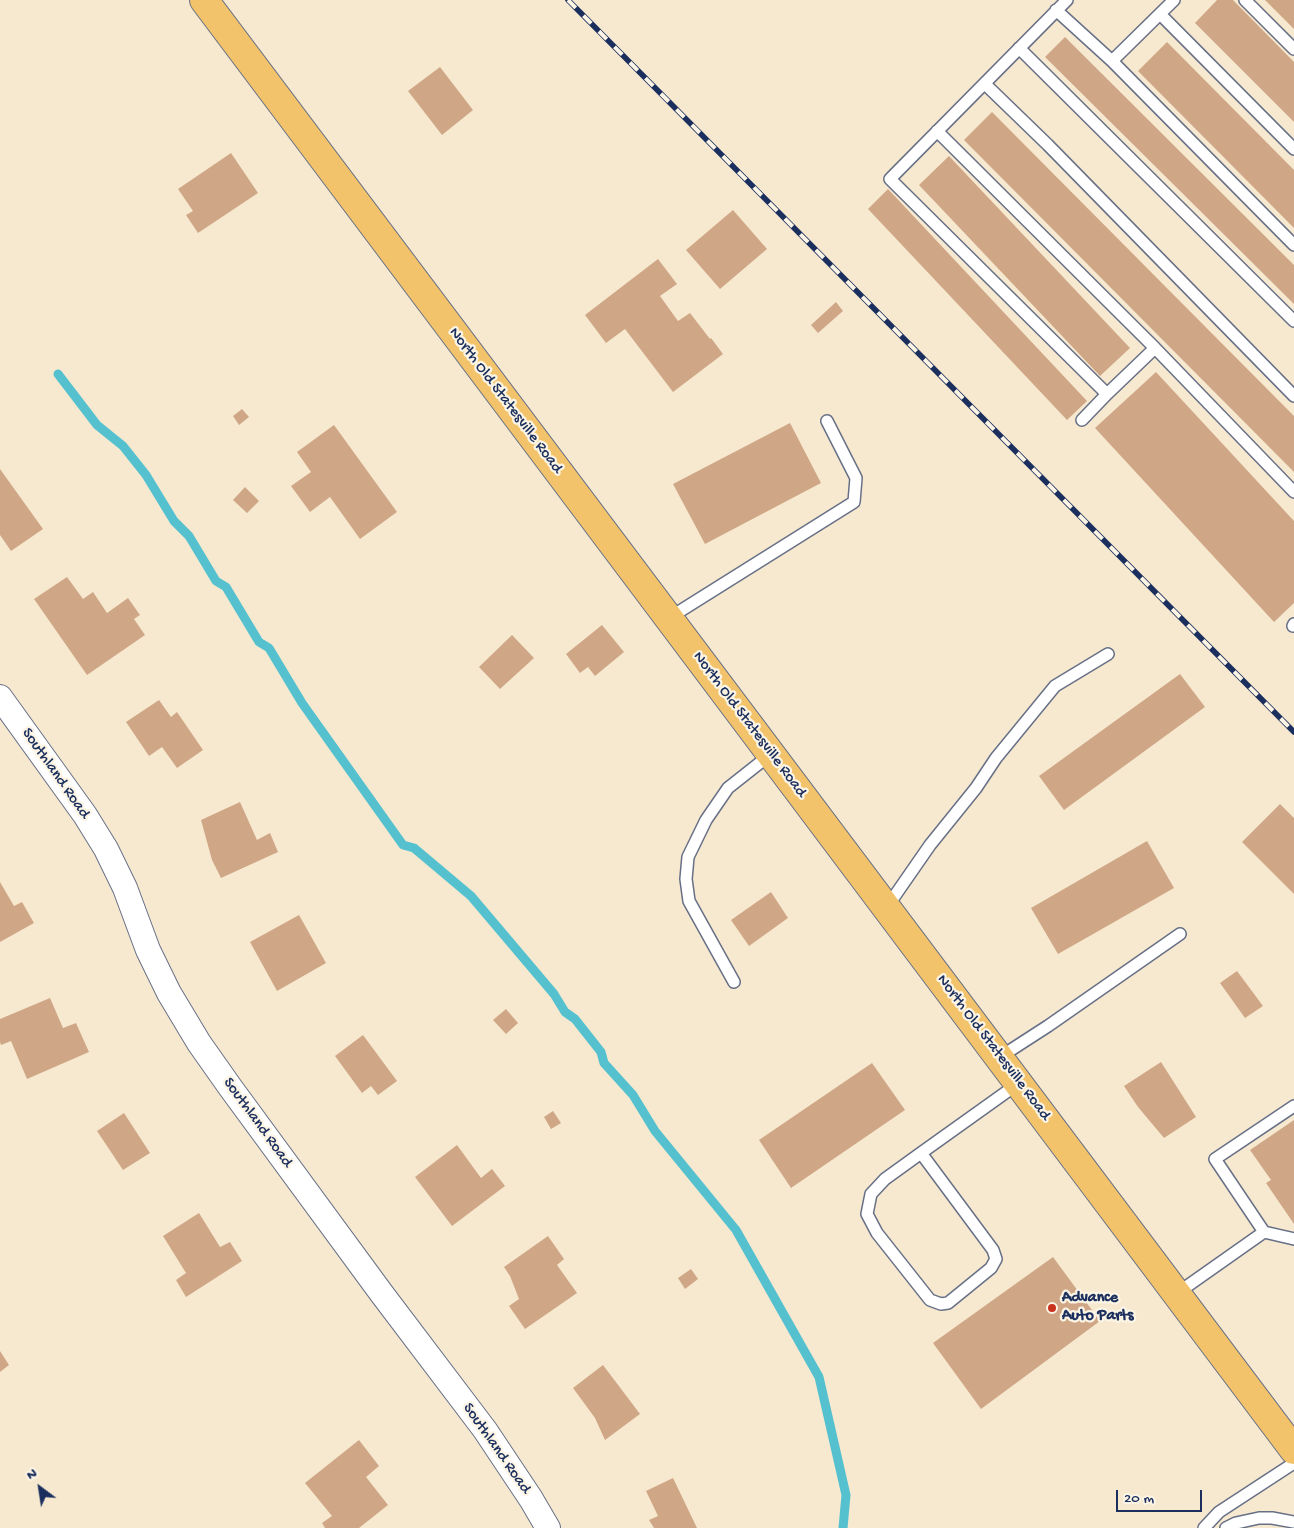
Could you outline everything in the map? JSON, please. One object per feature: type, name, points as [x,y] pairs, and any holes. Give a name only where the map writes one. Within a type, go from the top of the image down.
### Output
[{"type":"main road","name":"North Old Statesville Road","points":[[204,0],[1294,1450]]},
{"type":"street","name":"Southland Road","points":[[0,697],[85,815],[106,849],[125,888],[148,950],[169,993],[199,1043],[353,1254],[485,1430],[548,1528]]},
{"type":"lane","points":[[1067,0],[890,179],[1107,394]]},
{"type":"lane","points":[[1112,62],[1174,0]]},
{"type":"lane","points":[[1245,0],[1294,49]]},
{"type":"lane","points":[[1056,10],[1112,62],[1294,245]]},
{"type":"lane","points":[[1160,14],[1294,149]]},
{"type":"lane","points":[[1019,48],[1294,321]]},
{"type":"lane","points":[[985,84],[1055,152],[1294,396]]},
{"type":"lane","points":[[937,131],[1155,348],[1294,492]]},
{"type":"lane","points":[[1082,420],[1155,348]]},
{"type":"lane","points":[[668,618],[854,502],[856,478],[827,421]]},
{"type":"lane","points":[[887,907],[930,846],[976,788],[996,758],[1055,686],[1108,654]]},
{"type":"lane","points":[[734,982],[689,900],[686,879],[688,857],[706,820],[728,788],[771,754]]},
{"type":"lane","points":[[1000,1057],[1180,934]]},
{"type":"lane","points":[[921,1153],[993,1250],[996,1259],[991,1268],[948,1303],[941,1304],[930,1300],[877,1232],[867,1214],[870,1194],[885,1179],[921,1153],[1019,1083]]},
{"type":"lane","points":[[1294,1106],[1215,1159],[1264,1232],[1294,1239]]},
{"type":"lane","points":[[1176,1294],[1264,1232]]},
{"type":"lane","points":[[1204,1528],[1219,1512],[1294,1463]]},
{"type":"lane","points":[[1226,1528],[1236,1523],[1259,1518],[1294,1522]]},
{"type":"building","points":[[1217,0],[1233,0],[1294,62],[1294,122],[1195,23]]},
{"type":"building","points":[[1265,0],[1294,0],[1294,29]]},
{"type":"building","points":[[1065,37],[1294,265],[1294,304],[1045,57]]},
{"type":"building","points":[[1167,42],[1294,170],[1294,228],[1138,71]]},
{"type":"building","points":[[440,67],[473,110],[442,135],[408,91]]},
{"type":"building","points":[[992,112],[1294,416],[1294,472],[964,140]]},
{"type":"building","points":[[231,153],[258,193],[198,233],[186,215],[193,211],[178,189]]},
{"type":"building","points":[[949,156],[1130,348],[1100,376],[919,185]]},
{"type":"building","points":[[888,189],[1087,401],[1067,420],[868,209]]},
{"type":"building","points":[[733,210],[767,249],[720,289],[686,250]]},
{"type":"building","points":[[658,259],[677,284],[660,296],[678,321],[690,313],[723,354],[673,392],[625,329],[606,343],[585,315]]},
{"type":"building","points":[[836,302],[843,311],[818,333],[811,325]]},
{"type":"building","points":[[1156,372],[1294,521],[1294,603],[1274,622],[1095,428]]},
{"type":"building","points":[[242,409],[249,417],[239,425],[233,416]]},
{"type":"building","points":[[790,423],[821,483],[705,544],[673,484]]},
{"type":"building","points":[[334,425],[397,512],[360,539],[330,497],[310,512],[291,486],[311,472],[297,452]]},
{"type":"building","points":[[0,469],[43,529],[11,551],[0,535]]},
{"type":"building","points":[[245,487],[259,501],[247,513],[233,500]]},
{"type":"building","points":[[67,577],[83,599],[93,592],[107,613],[128,598],[140,615],[134,619],[145,635],[87,675],[34,599]]},
{"type":"building","points":[[602,625],[624,652],[595,676],[588,667],[580,673],[566,654]]},
{"type":"building","points":[[512,635],[534,658],[500,689],[479,667]]},
{"type":"building","points":[[1180,674],[1205,707],[1064,810],[1039,776]]},
{"type":"building","points":[[159,700],[171,717],[177,712],[203,750],[177,768],[162,747],[149,756],[126,722]]},
{"type":"building","points":[[240,802],[257,840],[270,833],[278,852],[221,878],[212,860],[201,820]]},
{"type":"building","points":[[1280,804],[1294,818],[1294,894],[1242,842]]},
{"type":"building","points":[[1147,841],[1174,888],[1058,954],[1031,908]]},
{"type":"building","points":[[0,882],[14,906],[22,902],[34,923],[0,942]]},
{"type":"building","points":[[771,892],[788,918],[749,946],[731,920]]},
{"type":"building","points":[[299,915],[326,963],[277,991],[250,942]]},
{"type":"building","points":[[1237,971],[1263,1006],[1245,1018],[1220,983]]},
{"type":"building","points":[[50,998],[63,1028],[76,1023],[89,1052],[27,1079],[11,1041],[1,1045],[0,1019]]},
{"type":"building","points":[[506,1009],[518,1023],[506,1034],[493,1020]]},
{"type":"building","points":[[363,1035],[397,1081],[378,1095],[371,1086],[362,1093],[335,1056]]},
{"type":"building","points":[[1161,1062],[1196,1117],[1164,1138],[1138,1107],[1124,1086]]},
{"type":"building","points":[[872,1063],[905,1110],[791,1188],[759,1140]]},
{"type":"building","points":[[553,1111],[561,1123],[551,1129],[544,1117]]},
{"type":"building","points":[[124,1113],[150,1153],[123,1170],[97,1131]]},
{"type":"building","points":[[1294,1120],[1294,1224],[1266,1183],[1271,1180],[1250,1150]]},
{"type":"building","points":[[457,1145],[481,1178],[492,1169],[505,1186],[452,1226],[415,1177]]},
{"type":"building","points":[[199,1213],[220,1247],[230,1242],[242,1261],[186,1297],[176,1280],[186,1273],[163,1236]]},
{"type":"building","points":[[548,1236],[564,1259],[557,1265],[577,1293],[525,1329],[509,1306],[519,1299],[510,1276],[504,1267]]},
{"type":"building","points":[[1053,1257],[1100,1321],[981,1409],[933,1343]]},
{"type":"building","points":[[691,1269],[698,1279],[685,1289],[678,1278]]},
{"type":"building","points":[[0,1351],[9,1365],[0,1372]]},
{"type":"building","points":[[603,1365],[640,1414],[605,1440],[595,1418],[573,1388]]},
{"type":"building","points":[[359,1440],[379,1466],[366,1477],[388,1505],[359,1528],[325,1528],[322,1523],[332,1516],[305,1483]]},
{"type":"building","points":[[673,1478],[697,1528],[654,1528],[649,1520],[658,1516],[646,1491]]},
{"type":"waterway","points":[[58,374],[97,425],[123,446],[146,475],[174,521],[189,536],[216,581],[226,587],[259,642],[269,648],[302,703],[403,845],[414,848],[471,896],[554,994],[565,1012],[575,1019],[601,1052],[604,1063],[633,1095],[655,1131],[736,1230],[819,1377],[846,1495],[843,1528]]},
{"type":"railway","points":[[568,0],[1294,732]]},
{"type":"place","name":"Advance Auto Parts","points":[[1052,1308]]}]
